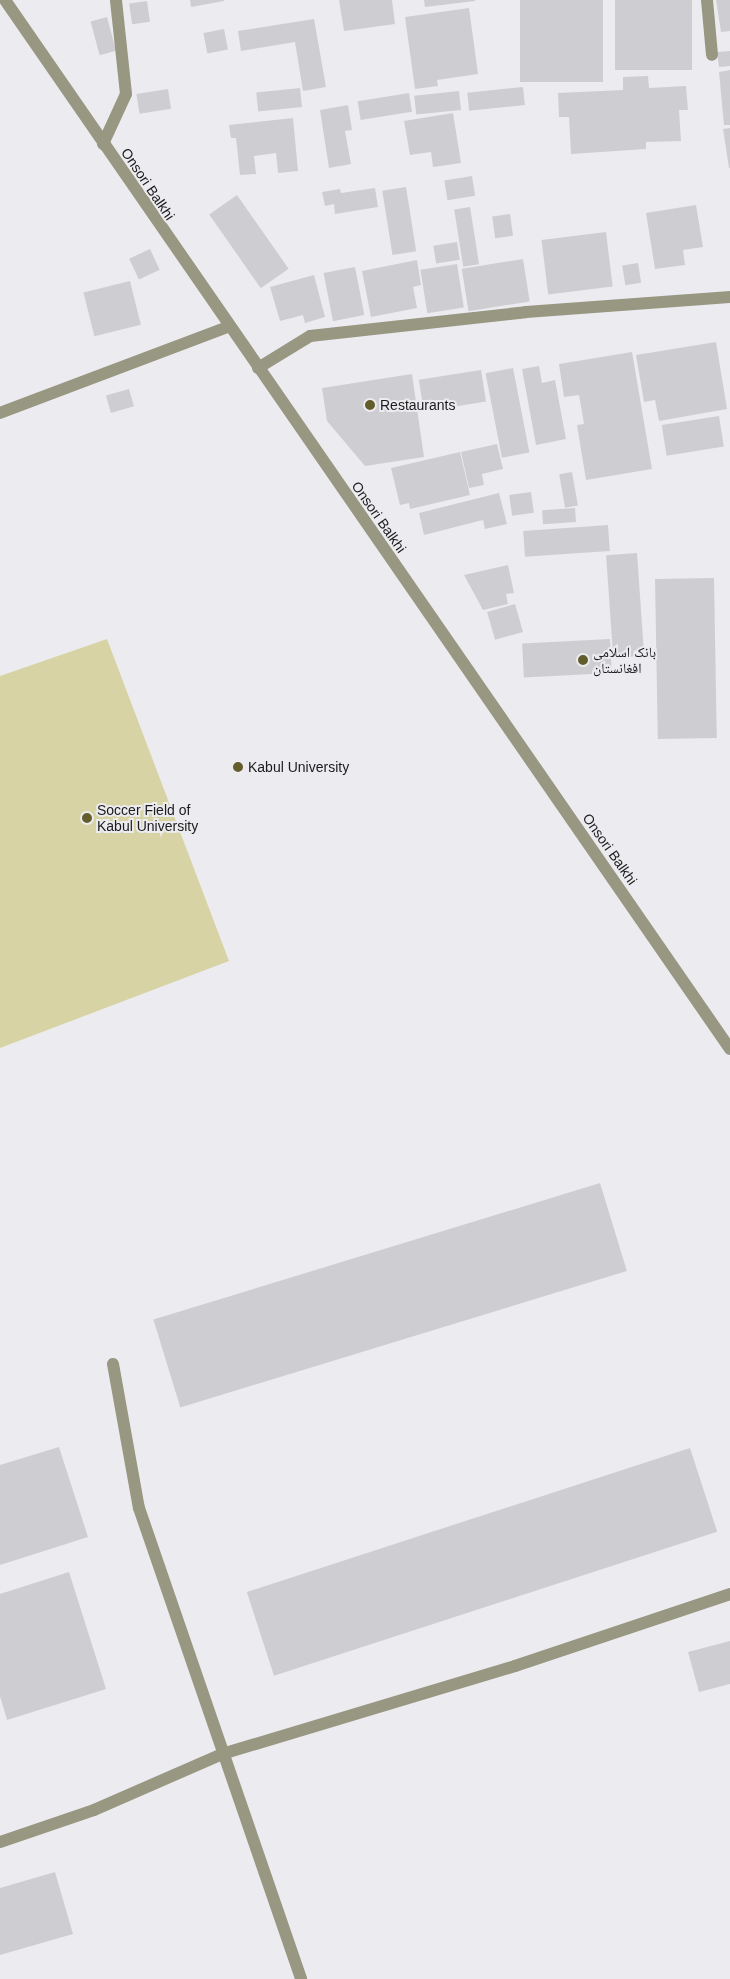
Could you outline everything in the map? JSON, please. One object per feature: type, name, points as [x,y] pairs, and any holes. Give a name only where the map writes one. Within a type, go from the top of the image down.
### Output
[{"type":"street","name":"Onsori Balkhi","points":[[5,0],[228,327],[730,1049]]},
{"type":"street","points":[[103,144],[126,94],[116,0]]},
{"type":"street","points":[[707,0],[712,56]]},
{"type":"street","points":[[258,368],[310,336],[526,312],[730,297]]},
{"type":"street","points":[[0,413],[228,327]]},
{"type":"street","points":[[113,1364],[139,1508],[222,1754],[301,1979]]},
{"type":"street","points":[[0,1842],[94,1810],[222,1754],[515,1666],[730,1594]]},
{"type":"shaded area","name":"Soccer Field of Kabul University","points":[[107,639],[229,961],[0,1048],[0,676]]},
{"type":"building","points":[[190,0],[224,0],[224,1],[191,7]]},
{"type":"building","points":[[339,0],[392,0],[395,24],[344,31]]},
{"type":"building","points":[[424,0],[475,0],[475,1],[425,7]]},
{"type":"building","points":[[520,0],[603,0],[603,82],[520,82]]},
{"type":"building","points":[[615,0],[692,0],[692,70],[615,70]]},
{"type":"building","points":[[716,0],[730,0],[730,31],[721,32]]},
{"type":"building","points":[[147,1],[150,22],[132,24],[129,4]]},
{"type":"building","points":[[469,8],[478,74],[437,80],[438,86],[415,89],[405,17]]},
{"type":"building","points":[[107,17],[116,51],[100,55],[91,21]]},
{"type":"building","points":[[314,19],[326,87],[303,91],[295,42],[241,51],[238,31]]},
{"type":"building","points":[[224,29],[228,50],[207,54],[203,33]]},
{"type":"building","points":[[730,51],[730,66],[719,67],[717,52]]},
{"type":"building","points":[[730,70],[730,125],[724,125],[719,72]]},
{"type":"building","points":[[648,76],[649,88],[686,86],[688,110],[679,110],[681,141],[646,142],[646,149],[571,154],[569,117],[559,117],[558,93],[623,90],[623,77]]},
{"type":"building","points":[[523,87],[525,105],[469,111],[467,93]]},
{"type":"building","points":[[300,88],[302,107],[258,111],[256,93]]},
{"type":"building","points":[[168,89],[171,109],[140,114],[136,94]]},
{"type":"building","points":[[459,91],[461,110],[416,115],[414,96]]},
{"type":"building","points":[[409,93],[412,112],[361,120],[358,101]]},
{"type":"building","points":[[348,105],[352,130],[345,131],[351,164],[329,168],[320,110]]},
{"type":"building","points":[[453,113],[461,163],[433,167],[431,152],[410,155],[404,121]]},
{"type":"building","points":[[293,118],[298,171],[278,173],[276,153],[254,156],[256,174],[240,175],[236,138],[231,138],[229,125]]},
{"type":"building","points":[[730,128],[730,168],[729,168],[723,129]]},
{"type":"building","points":[[472,176],[475,196],[447,200],[444,180]]},
{"type":"building","points":[[406,187],[416,251],[392,255],[382,191]]},
{"type":"building","points":[[375,188],[378,207],[335,214],[334,204],[325,206],[322,192],[340,189],[341,193]]},
{"type":"building","points":[[237,195],[289,269],[261,288],[209,215]]},
{"type":"building","points":[[696,205],[703,247],[683,250],[685,265],[655,269],[646,213]]},
{"type":"building","points":[[470,207],[479,264],[463,267],[454,210]]},
{"type":"building","points":[[510,214],[513,236],[495,238],[492,217]]},
{"type":"building","points":[[606,232],[613,287],[548,295],[541,240]]},
{"type":"building","points":[[457,242],[460,260],[436,264],[433,246]]},
{"type":"building","points":[[150,249],[160,270],[139,280],[129,259]]},
{"type":"building","points":[[523,259],[530,301],[468,311],[462,269]]},
{"type":"building","points":[[417,260],[421,285],[413,287],[417,308],[371,317],[362,271]]},
{"type":"building","points":[[638,263],[641,283],[625,285],[622,266]]},
{"type":"building","points":[[457,264],[464,307],[427,313],[420,270]]},
{"type":"building","points":[[355,267],[364,315],[333,321],[324,273]]},
{"type":"building","points":[[314,275],[325,317],[305,323],[303,315],[280,321],[270,287]]},
{"type":"building","points":[[130,281],[141,325],[94,336],[83,293]]},
{"type":"building","points":[[716,342],[727,409],[659,421],[655,400],[644,402],[636,355]]},
{"type":"building","points":[[632,352],[652,469],[586,480],[577,425],[584,424],[579,395],[564,397],[559,364]]},
{"type":"building","points":[[539,366],[542,383],[555,380],[566,439],[536,445],[522,369]]},
{"type":"building","points":[[513,368],[529,452],[502,458],[486,373]]},
{"type":"building","points":[[481,370],[486,402],[424,411],[419,380]]},
{"type":"building","name":"Restaurants","points":[[412,374],[424,457],[365,466],[327,421],[322,388]]},
{"type":"building","points":[[129,389],[134,406],[111,413],[106,396]]},
{"type":"building","points":[[719,416],[724,447],[667,456],[662,425]]},
{"type":"building","points":[[497,444],[503,469],[482,474],[484,485],[469,488],[461,452]]},
{"type":"building","points":[[460,452],[470,495],[410,509],[409,503],[400,505],[391,468]]},
{"type":"building","points":[[572,472],[578,505],[565,508],[559,474]]},
{"type":"building","points":[[531,492],[534,513],[512,516],[509,495]]},
{"type":"building","points":[[499,493],[507,524],[485,529],[483,520],[424,535],[419,513]]},
{"type":"building","points":[[575,508],[576,522],[543,524],[542,510]]},
{"type":"building","points":[[608,525],[610,551],[525,557],[523,531]]},
{"type":"building","points":[[637,553],[644,656],[613,658],[606,555]]},
{"type":"building","points":[[508,565],[514,593],[506,594],[508,604],[483,610],[464,575]]},
{"type":"building","points":[[714,578],[717,738],[658,739],[655,579]]},
{"type":"building","points":[[515,604],[523,632],[495,640],[487,612]]},
{"type":"building","points":[[610,639],[612,673],[524,678],[522,644]]},
{"type":"building","points":[[600,1183],[627,1271],[180,1408],[153,1320]]},
{"type":"building","points":[[59,1447],[88,1537],[0,1565],[0,1465]]},
{"type":"building","points":[[690,1448],[717,1532],[274,1676],[247,1592]]},
{"type":"building","points":[[69,1572],[106,1689],[7,1720],[0,1696],[0,1594]]},
{"type":"building","points":[[730,1641],[730,1684],[699,1692],[688,1652]]},
{"type":"building","points":[[55,1872],[73,1934],[0,1955],[0,1888]]},
{"type":"place","name":"Restaurants","points":[[370,405]]},
{"type":"place","name":"بانک اسلامی افغانستان","points":[[583,660]]},
{"type":"place","name":"Kabul University","points":[[238,767]]},
{"type":"place","name":"Soccer Field of Kabul University","points":[[87,818]]}]
